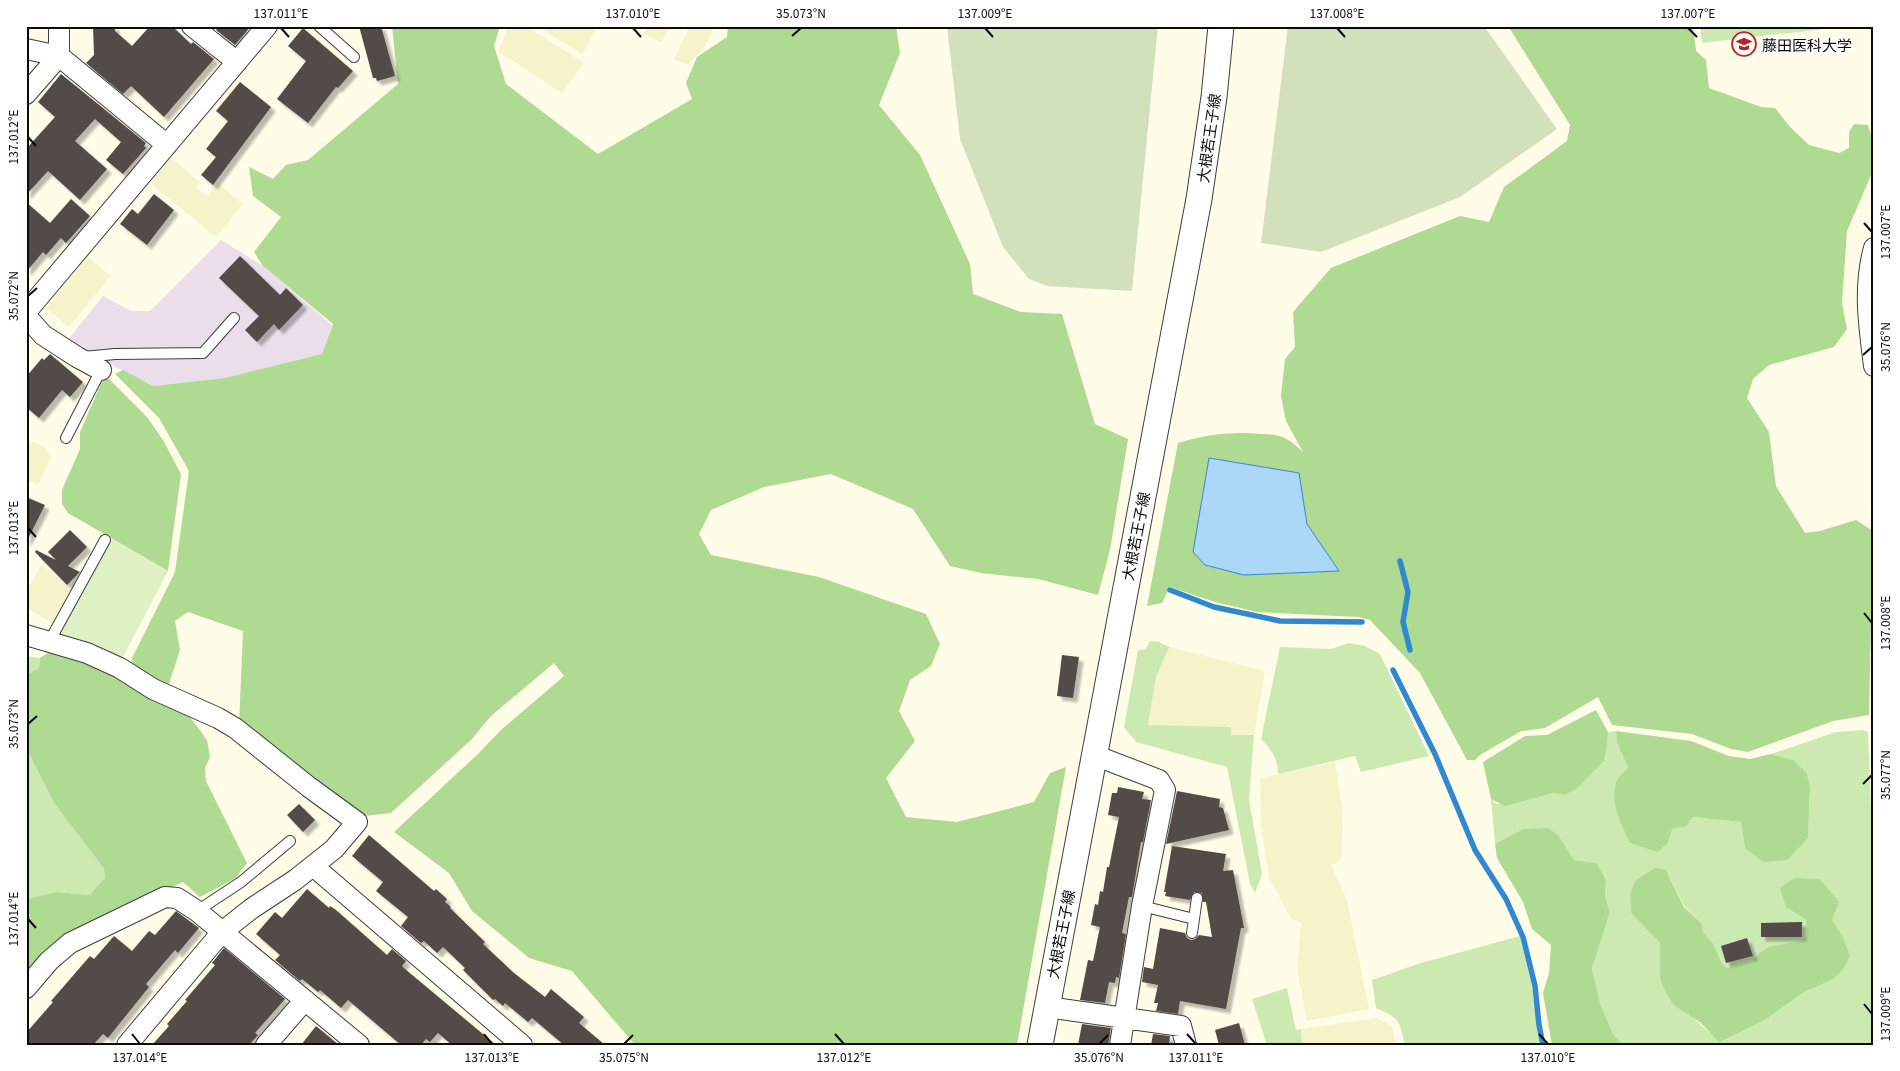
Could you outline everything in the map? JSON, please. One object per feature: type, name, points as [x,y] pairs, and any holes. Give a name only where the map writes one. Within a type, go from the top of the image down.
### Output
[{"type":"street","points":[[26,94],[59,56],[59,26]]},
{"type":"street","points":[[192,26],[237,62]]},
{"type":"street","points":[[26,312],[267,26]]},
{"type":"street","name":"大根若王子線","points":[[1040,1045],[1199,199],[1214,97],[1221,26]]},
{"type":"street","points":[[26,49],[59,56],[167,145]]},
{"type":"street","points":[[1874,248],[1868,268],[1867,312],[1874,366]]},
{"type":"street","points":[[26,316],[43,335],[101,370]]},
{"type":"street","points":[[26,635],[87,653],[120,668],[153,689],[218,718],[235,728],[309,787],[357,822],[334,849],[222,932],[126,1045]]},
{"type":"street","points":[[1094,755],[1158,780],[1165,790],[1142,906],[1120,1045]]},
{"type":"street","points":[[312,866],[522,1045]]},
{"type":"street","points":[[26,988],[49,961],[70,943],[165,897],[177,898],[197,911],[359,1045]]},
{"type":"street","points":[[266,1045],[305,1000]]},
{"type":"street","points":[[1047,1007],[1181,1026],[1186,1045]]},
{"type":"lane","points":[[319,26],[354,57]]},
{"type":"lane","points":[[77,357],[115,354],[203,353],[234,318]]},
{"type":"lane","points":[[66,438],[101,370]]},
{"type":"lane","points":[[49,642],[105,540]]},
{"type":"lane","points":[[197,911],[241,882],[290,842]]},
{"type":"lane","points":[[1192,933],[1197,898]]},
{"type":"lane","points":[[1142,906],[1194,919]]},
{"type":"shaded area","points":[[509,26],[526,26],[584,63],[562,93],[498,51]]},
{"type":"shaded area","points":[[537,26],[598,26],[582,54]]},
{"type":"shaded area","points":[[649,26],[671,26],[661,42],[643,34]]},
{"type":"shaded area","points":[[690,26],[715,26],[704,48],[687,65],[674,59]]},
{"type":"shaded area","points":[[171,158],[200,182],[196,187],[207,196],[218,183],[243,204],[216,237],[150,183]]},
{"type":"shaded area","points":[[221,240],[263,266],[332,325],[322,354],[225,378],[153,386],[66,342],[103,296],[131,311],[150,311]]},
{"type":"shaded area","points":[[88,257],[111,276],[69,327],[46,308]]},
{"type":"shaded area","points":[[26,439],[45,447],[51,457],[38,485],[26,479]]},
{"type":"shaded area","points":[[42,564],[70,590],[52,623],[26,607],[26,591]]},
{"type":"shaded area","points":[[1169,647],[1265,671],[1254,735],[1230,735],[1230,727],[1148,726],[1156,677]]},
{"type":"shaded area","points":[[1335,762],[1343,815],[1341,858],[1337,863],[1331,865],[1347,900],[1369,1009],[1307,1021],[1297,969],[1301,923],[1291,918],[1269,878],[1261,826],[1260,778]]},
{"type":"shaded area","points":[[1377,1018],[1392,1026],[1396,1045],[1302,1045],[1301,1029]]},
{"type":"green space","points":[[392,26],[500,26],[494,46],[506,84],[598,154],[692,99],[686,83],[697,57],[727,37],[728,26],[896,26],[900,53],[879,105],[920,155],[970,264],[973,294],[1021,312],[1062,314],[1095,424],[1128,439],[1110,550],[1098,595],[1038,579],[981,573],[950,566],[913,509],[831,474],[764,487],[711,510],[699,534],[711,555],[819,577],[926,614],[940,644],[931,666],[910,680],[899,711],[915,741],[886,778],[906,817],[957,822],[1034,802],[1050,773],[1066,767],[1017,1045],[635,1045],[572,971],[529,958],[472,911],[449,873],[394,832],[478,754],[501,730],[564,676],[554,663],[491,716],[471,740],[391,813],[364,816],[239,726],[243,631],[188,612],[175,621],[180,650],[168,687],[133,667],[132,658],[175,572],[189,471],[159,418],[115,374],[123,370],[153,386],[225,378],[322,354],[333,324],[263,266],[254,252],[281,217],[253,196],[249,167],[273,179],[286,165],[308,160],[398,84]]},
{"type":"green space","points":[[947,26],[1158,26],[1132,291],[1047,286],[1029,279],[1003,247],[960,139]]},
{"type":"green space","points":[[1288,26],[1484,26],[1557,129],[1460,197],[1321,252],[1261,243]]},
{"type":"green space","points":[[1508,26],[1693,26],[1696,51],[1706,60],[1709,88],[1761,107],[1775,108],[1790,127],[1809,145],[1839,153],[1849,148],[1849,132],[1854,124],[1868,125],[1874,145],[1872,173],[1847,231],[1842,303],[1847,329],[1834,347],[1769,365],[1753,379],[1747,398],[1769,432],[1776,486],[1805,533],[1820,531],[1856,520],[1873,531],[1869,715],[1833,721],[1748,752],[1731,749],[1692,734],[1612,725],[1598,697],[1545,728],[1521,731],[1480,755],[1475,760],[1467,760],[1420,673],[1370,620],[1359,617],[1257,612],[1215,602],[1170,587],[1162,603],[1147,606],[1178,443],[1219,434],[1268,434],[1285,438],[1303,452],[1286,421],[1281,396],[1285,359],[1295,347],[1293,312],[1331,268],[1460,216],[1489,222],[1504,187],[1567,141],[1570,125]],"holes":[[[1209,458],[1298,473],[1307,524],[1338,571]]]},
{"type":"green space","points":[[1700,26],[1851,26],[1702,43]]},
{"type":"green space","points":[[108,378],[147,417],[163,440],[181,474],[168,571],[68,513],[62,504],[62,490],[80,449],[80,432],[103,379]]},
{"type":"green space","points":[[112,539],[168,571],[121,661],[57,637]]},
{"type":"green space","points":[[1150,641],[1159,642],[1169,647],[1156,677],[1148,725],[1231,727],[1231,735],[1254,735],[1249,800],[1262,874],[1255,893],[1250,884],[1227,767],[1136,742],[1124,727],[1138,650],[1146,649]]},
{"type":"green space","points":[[1349,643],[1365,646],[1380,654],[1429,756],[1361,772],[1355,756],[1278,774],[1277,763],[1261,739],[1280,647],[1331,649]]},
{"type":"green space","points":[[54,649],[182,706],[207,740],[210,757],[205,768],[206,781],[247,863],[236,878],[200,897],[183,882],[55,942],[26,975],[26,899],[56,892],[89,895],[105,878],[104,868],[54,803],[26,748],[26,675],[39,668],[40,658]]},
{"type":"green space","points":[[26,656],[40,658],[39,668],[26,675]]},
{"type":"green space","points":[[1596,710],[1608,732],[1604,761],[1577,789],[1565,795],[1553,793],[1505,806],[1491,799],[1483,762],[1525,736],[1547,735]]},
{"type":"green space","points":[[1863,730],[1868,732],[1874,887],[1874,1045],[1623,1045],[1613,1034],[1600,1003],[1592,969],[1610,912],[1605,896],[1606,880],[1597,863],[1574,860],[1559,836],[1523,829],[1495,844],[1491,799],[1497,804],[1553,793],[1565,795],[1577,789],[1603,761],[1608,732],[1616,731],[1617,743],[1628,767],[1617,781],[1668,842],[1671,829],[1686,825],[1693,817],[1741,822],[1745,848],[1808,838],[1810,788],[1793,761],[1771,754],[1836,732]],"holes":[[[1666,870],[1685,907],[1702,924],[1703,932],[1713,943],[1722,964],[1727,969],[1753,961],[1760,952],[1771,946],[1803,942],[1807,937],[1806,920],[1786,907],[1832,920],[1843,937],[1832,980],[1804,992],[1765,1020],[1719,1041],[1692,1017],[1660,978],[1660,943],[1631,913],[1630,895]]]},
{"type":"green space","points":[[1616,731],[1691,741],[1729,756],[1750,759],[1771,754],[1793,760],[1807,774],[1810,788],[1808,838],[1787,860],[1763,862],[1745,848],[1741,822],[1693,817],[1686,826],[1672,829],[1668,842],[1658,852],[1630,843],[1617,813],[1614,798],[1617,781],[1628,767],[1617,743]]},
{"type":"green space","points":[[26,748],[54,803],[105,868],[105,878],[89,895],[56,892],[26,899]]},
{"type":"green space","points":[[1548,828],[1559,836],[1574,860],[1597,863],[1606,880],[1605,896],[1610,912],[1592,969],[1600,1003],[1613,1034],[1623,1045],[1552,1045],[1543,993],[1549,973],[1551,945],[1532,929],[1523,902],[1497,858],[1495,844],[1523,829]]},
{"type":"green space","points":[[1655,868],[1666,870],[1684,907],[1702,924],[1703,932],[1713,943],[1722,964],[1727,968],[1753,961],[1760,952],[1771,946],[1803,941],[1807,936],[1806,920],[1786,907],[1780,888],[1794,878],[1820,879],[1839,902],[1832,920],[1843,937],[1850,956],[1843,970],[1832,980],[1804,992],[1765,1020],[1719,1042],[1701,1023],[1674,1005],[1666,993],[1660,978],[1660,943],[1631,913],[1630,895],[1635,881]]},
{"type":"green space","points":[[1520,936],[1532,987],[1540,1045],[1405,1045],[1400,1025],[1397,1021],[1376,1008],[1372,980],[1421,963]]},
{"type":"green space","points":[[1287,988],[1296,1030],[1301,1029],[1302,1045],[1267,1045],[1252,999]]},
{"type":"water","points":[[1209,458],[1299,473],[1307,524],[1339,571],[1244,575],[1205,565],[1193,552]]},
{"type":"building","points":[[93,26],[115,26],[115,31],[132,46],[150,26],[172,26],[191,44],[193,42],[214,59],[164,117],[131,86],[123,94],[86,63],[94,55]]},
{"type":"building","points":[[220,26],[251,26],[235,45],[216,30]]},
{"type":"building","points":[[359,26],[381,26],[395,76],[377,81],[376,78],[373,78]]},
{"type":"building","points":[[303,28],[353,71],[338,88],[336,87],[308,123],[277,99],[306,61],[288,46]]},
{"type":"building","points":[[61,74],[146,143],[144,146],[146,148],[123,174],[106,160],[121,142],[95,119],[75,141],[107,169],[80,200],[48,171],[26,195],[26,149],[55,117],[38,102]]},
{"type":"building","points":[[240,82],[271,107],[213,185],[201,175],[216,157],[206,149],[228,121],[216,111]]},
{"type":"building","points":[[154,194],[174,210],[147,245],[120,224],[132,209],[138,214]]},
{"type":"building","points":[[71,199],[90,216],[66,243],[61,238],[46,255],[43,252],[26,272],[26,202],[50,223]]},
{"type":"building","points":[[240,256],[280,295],[286,288],[303,305],[279,330],[274,324],[257,342],[245,330],[259,316],[219,278]]},
{"type":"building","points":[[50,354],[83,382],[70,397],[62,390],[39,418],[26,407],[26,377],[42,358],[44,360]]},
{"type":"building","points":[[26,497],[45,505],[26,543]]},
{"type":"building","points":[[70,530],[87,547],[68,566],[80,572],[67,585],[35,552],[36,550],[56,560],[48,552]]},
{"type":"building","points":[[1062,655],[1079,657],[1073,698],[1057,696]]},
{"type":"building","points":[[1118,787],[1144,792],[1142,799],[1151,800],[1143,842],[1141,842],[1132,897],[1129,897],[1122,933],[1126,934],[1119,978],[1116,977],[1115,983],[1109,982],[1105,1003],[1080,1000],[1088,960],[1093,961],[1100,927],[1091,925],[1095,904],[1098,905],[1100,891],[1103,892],[1119,817],[1108,815],[1112,793],[1117,793]]},
{"type":"building","points":[[1177,791],[1220,799],[1219,807],[1223,808],[1229,830],[1166,844]]},
{"type":"building","points":[[299,804],[315,820],[303,832],[287,815]]},
{"type":"building","points":[[369,835],[434,891],[436,889],[447,899],[445,902],[450,908],[485,942],[483,944],[514,973],[545,997],[551,989],[584,1017],[579,1023],[605,1045],[564,1045],[532,1018],[528,1022],[505,1003],[503,1006],[495,999],[493,1000],[463,970],[465,968],[443,947],[437,953],[424,941],[421,943],[401,926],[408,917],[376,891],[383,882],[352,856]]},
{"type":"building","points":[[1172,846],[1226,854],[1223,871],[1233,870],[1244,928],[1241,928],[1226,1009],[1180,1001],[1178,1014],[1156,1011],[1158,1003],[1154,1003],[1158,985],[1142,982],[1144,967],[1153,969],[1160,928],[1185,933],[1187,938],[1191,940],[1199,935],[1212,937],[1206,902],[1203,902],[1202,893],[1194,892],[1190,900],[1165,896],[1166,892],[1164,892]]},
{"type":"building","points":[[307,889],[329,908],[330,906],[336,910],[387,955],[392,949],[406,961],[402,966],[405,969],[496,1045],[452,1045],[438,1033],[430,1042],[426,1039],[421,1045],[401,1045],[348,1000],[341,1008],[320,990],[318,992],[302,979],[300,981],[275,960],[280,955],[256,934],[275,912],[282,918]]},
{"type":"building","points":[[176,911],[199,928],[178,953],[175,950],[146,984],[149,987],[108,1038],[103,1034],[93,1045],[26,1045],[26,1033],[90,956],[94,959],[114,936],[132,951],[149,931],[155,935]]},
{"type":"building","points":[[1802,922],[1802,937],[1761,937],[1761,923]]},
{"type":"building","points":[[1747,938],[1753,956],[1726,963],[1721,946]]},
{"type":"building","points":[[224,948],[285,999],[255,1033],[258,1035],[249,1045],[152,1045],[169,1026],[167,1024],[187,1001],[185,1000],[215,965],[212,963]]},
{"type":"building","points":[[1239,1023],[1245,1045],[1219,1045],[1215,1030]]},
{"type":"building","points":[[1082,1024],[1111,1028],[1108,1045],[1078,1045]]},
{"type":"building","points":[[316,1026],[339,1045],[301,1045]]},
{"type":"building","points":[[1153,1034],[1170,1036],[1169,1045],[1151,1045]]},
{"type":"waterway","points":[[1400,561],[1408,592],[1403,622],[1410,650]]},
{"type":"waterway","points":[[1170,590],[1214,607],[1280,621],[1362,622]]},
{"type":"waterway","points":[[1393,670],[1435,754],[1475,850],[1506,899],[1523,937],[1535,986],[1543,1045]]},
{"type":"place","name":"藤田医科大学","points":[[1744,44]]}]
